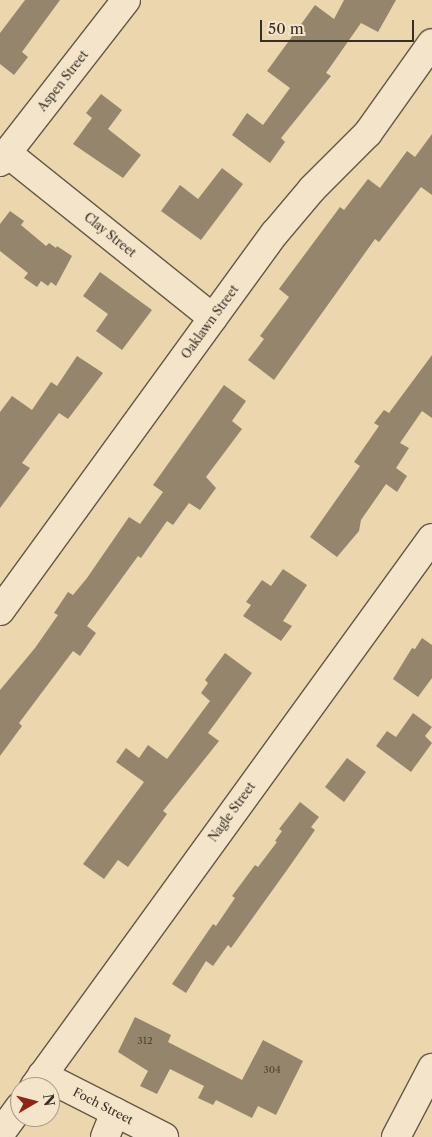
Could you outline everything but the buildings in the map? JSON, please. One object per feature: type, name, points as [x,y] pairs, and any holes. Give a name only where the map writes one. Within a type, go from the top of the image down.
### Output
[{"type":"street","name":"Aspen Street","points":[[4,157],[126,0]]},
{"type":"street","name":"Oaklawn Street","points":[[0,611],[213,318],[312,188],[368,132],[432,43]]},
{"type":"street","name":"Clay Street","points":[[4,157],[213,318]]},
{"type":"street","name":"Nagle Street","points":[[41,1077],[432,538]]},
{"type":"street","points":[[396,1137],[432,1068]]},
{"type":"street","name":"Foch Street","points":[[60,1090],[115,1112],[164,1137]]},
{"type":"street","points":[[104,1137],[115,1112]]},
{"type":"street","points":[[0,1134],[10,1120]]}]
